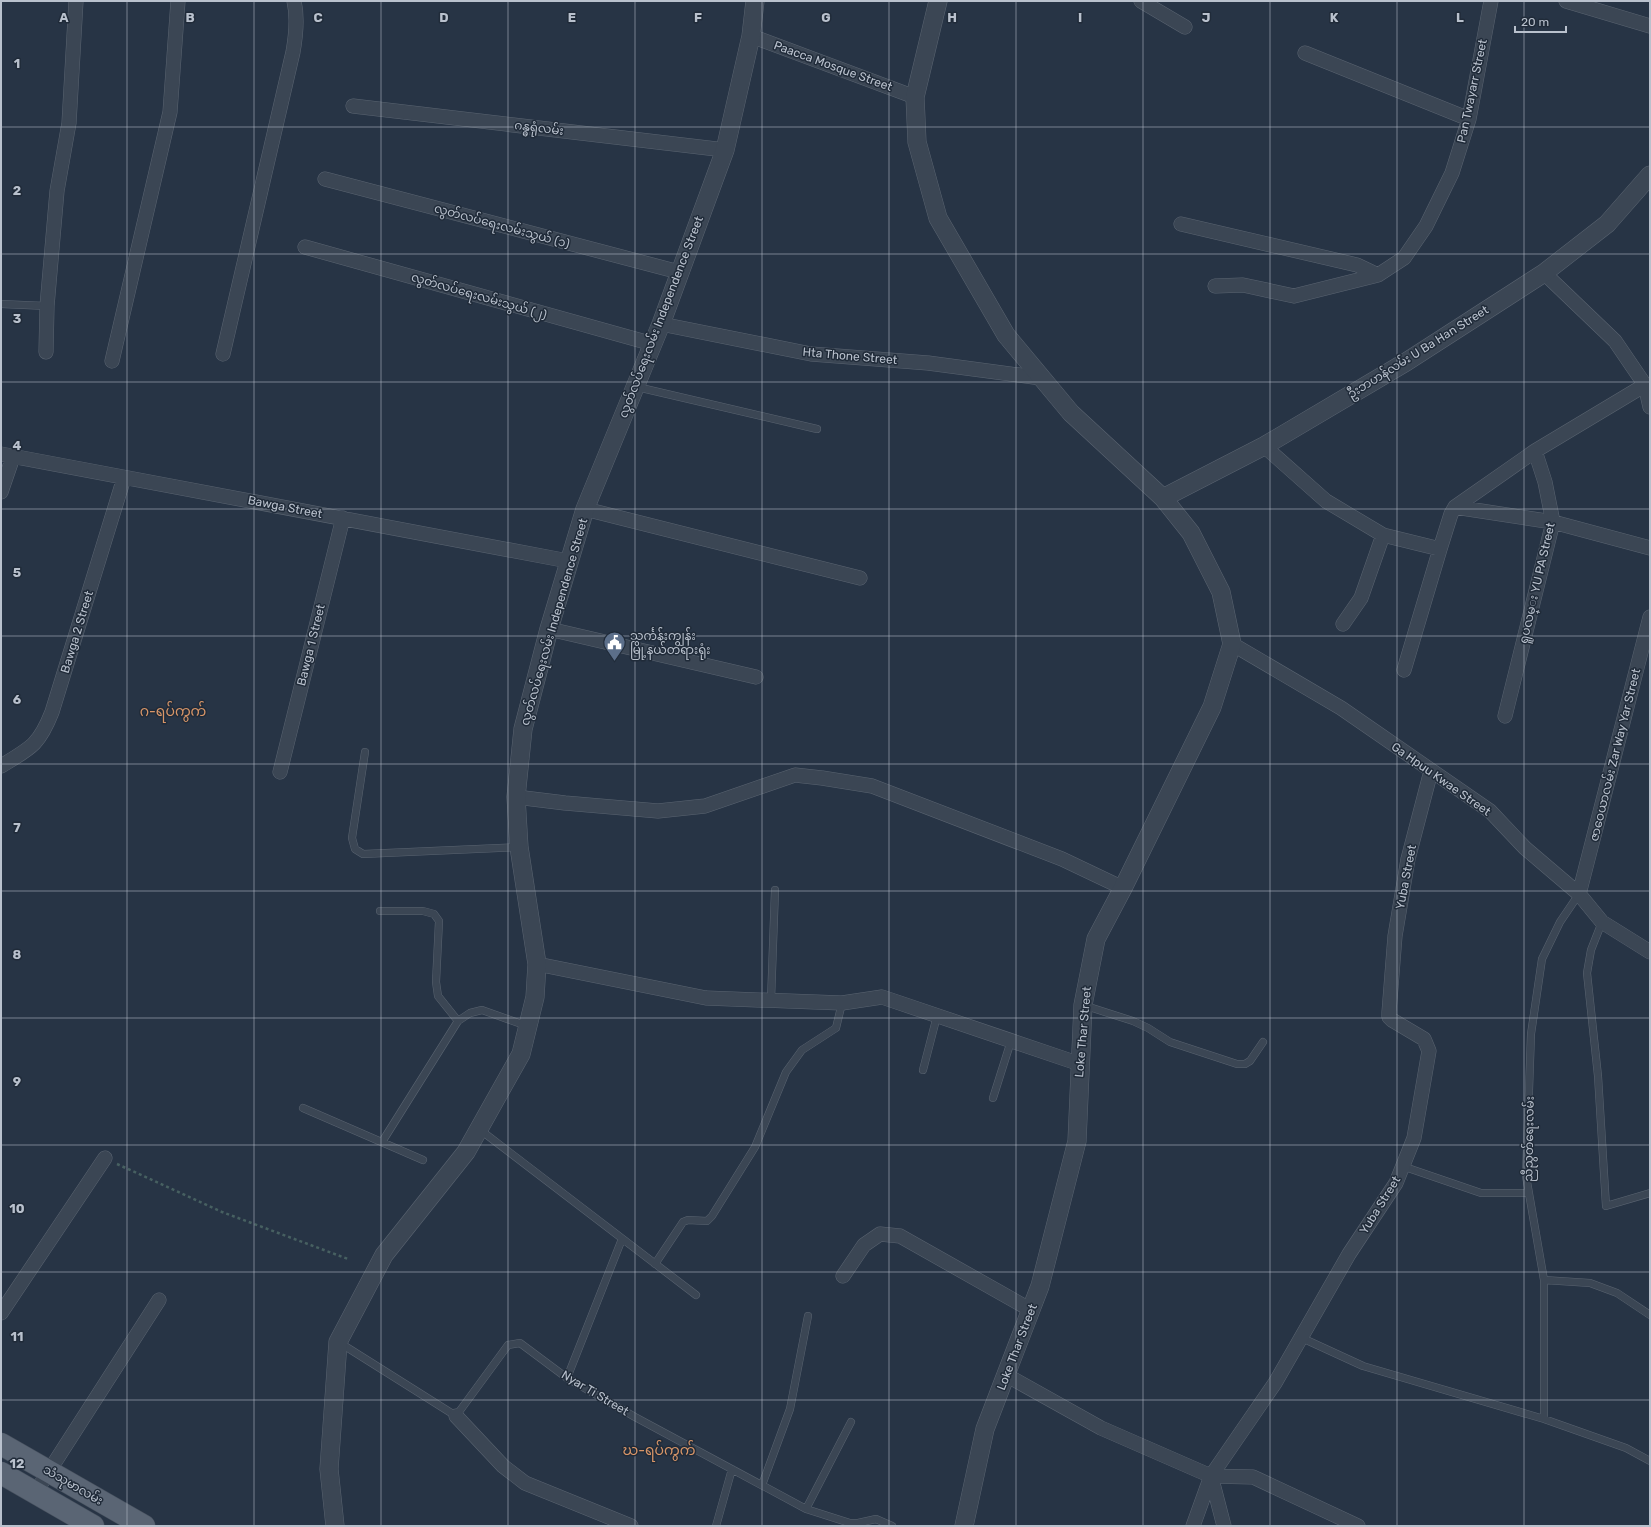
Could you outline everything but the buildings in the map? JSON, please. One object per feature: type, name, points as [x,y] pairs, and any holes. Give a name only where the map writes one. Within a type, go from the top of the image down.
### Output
[{"type":"main road","name":"သံသုမာလမ်း","points":[[1,1444],[144,1526]]},
{"type":"main road","points":[[1,1473],[93,1526]]},
{"type":"street","points":[[46,352],[47,306],[58,191],[69,123],[76,1]]},
{"type":"street","points":[[112,360],[170,112],[178,1]]},
{"type":"street","points":[[222,354],[296,35],[296,10],[294,1]]},
{"type":"street","name":"လွတ်လပ်ရေးလမ်း Independence Street","points":[[336,1526],[329,1469],[338,1342],[384,1255],[466,1152],[521,1054],[535,997],[537,964],[519,847],[516,797],[523,729],[549,629],[585,509],[661,324],[725,150],[751,36],[755,1]]},
{"type":"street","name":"Loke Thar Street","points":[[938,1],[915,97],[917,142],[938,218],[1006,335],[1071,413],[1163,498],[1191,533],[1221,592],[1232,644],[1212,707],[1123,888],[1096,939],[1083,1005],[1077,1141],[1040,1286],[985,1429],[964,1526]]},
{"type":"street","points":[[1141,1],[1185,27]]},
{"type":"street","name":"Pan Twayarr Street","points":[[1216,286],[1243,285],[1283,295],[1294,296],[1378,275],[1404,258],[1426,226],[1452,173],[1469,119],[1491,1]]},
{"type":"street","points":[[1566,1],[1650,26]]},
{"type":"street","name":"Paacca Mosque Street","points":[[751,36],[915,97]]},
{"type":"street","points":[[1305,53],[1469,119]]},
{"type":"street","name":"ဂန္ဓရုံလမ်း","points":[[353,106],[725,150]]},
{"type":"street","name":"ဦးဘဟန်လမ်း U Ba Han Street","points":[[1163,498],[1264,446],[1406,362],[1544,273],[1607,224],[1650,175]]},
{"type":"street","name":"လွတ်လပ်ရေးလမ်းသွယ် (၁)","points":[[325,179],[680,272]]},
{"type":"street","points":[[1181,224],[1357,265],[1378,275]]},
{"type":"street","name":"လွတ်လပ်ရေးလမ်းသွယ် (၂)","points":[[305,247],[653,344]]},
{"type":"street","points":[[1544,273],[1615,340],[1645,385],[1650,407]]},
{"type":"street","name":"Hta Thone Street","points":[[661,324],[811,354],[928,363],[1041,378]]},
{"type":"street","points":[[1404,670],[1440,549],[1451,514],[1455,507],[1535,451],[1645,385]]},
{"type":"street","points":[[1264,446],[1326,501],[1383,535],[1440,549]]},
{"type":"street","name":"ရူပလမ္း YU PA Street","points":[[1505,716],[1553,522],[1545,482],[1535,451]]},
{"type":"street","points":[[1,492],[7,456]]},
{"type":"street","name":"Bawga Street","points":[[7,456],[342,518],[568,562]]},
{"type":"street","name":"Bawga 2 Street","points":[[1,766],[30,749],[44,732],[57,697],[124,478]]},
{"type":"street","points":[[1455,507],[1553,522],[1650,548]]},
{"type":"street","points":[[585,509],[860,578]]},
{"type":"street","name":"Bawga 1 Street","points":[[280,772],[342,518]]},
{"type":"street","points":[[1343,624],[1361,598],[1383,535]]},
{"type":"street","name":"ဇာဝေယာလမ်း Zar Way Yar Street","points":[[1579,894],[1650,617]]},
{"type":"street","points":[[549,629],[756,677]]},
{"type":"street","name":"Ga Hpuu Kwae Street","points":[[1232,644],[1341,708],[1431,772],[1490,811],[1525,848],[1579,894],[1602,922],[1650,952]]},
{"type":"street","name":"Yuba Street","points":[[1192,1526],[1211,1476],[1275,1384],[1349,1254],[1396,1183],[1414,1138],[1429,1051],[1424,1039],[1392,1020],[1389,1017],[1389,1012],[1395,936],[1408,859],[1431,772]]},
{"type":"street","points":[[516,797],[658,811],[705,806],[795,775],[822,778],[872,786],[1062,859],[1123,888]]},
{"type":"street","points":[[537,964],[706,998],[842,1003],[882,997],[1080,1064]]},
{"type":"street","points":[[1,1313],[105,1158]]},
{"type":"street","points":[[843,1276],[864,1245],[880,1234],[900,1236],[1031,1310]]},
{"type":"street","points":[[35,1493],[159,1300]]},
{"type":"street","points":[[1006,1375],[1101,1428],[1211,1476],[1253,1477],[1358,1526]]},
{"type":"street","points":[[456,1416],[504,1466],[525,1483],[631,1526]]},
{"type":"street","points":[[1211,1476],[1224,1526]]},
{"type":"lane","points":[[1,304],[47,306]]},
{"type":"lane","points":[[636,386],[818,429]]},
{"type":"lane","points":[[365,752],[352,838],[355,849],[363,854],[519,847]]},
{"type":"lane","points":[[772,1000],[774,890]]},
{"type":"lane","name":"ညီညွတ်ရေးလမ်း","points":[[1544,1419],[1544,1280],[1526,1176],[1531,1034],[1542,959],[1560,922],[1579,894]]},
{"type":"lane","points":[[380,911],[423,911],[434,914],[439,921],[436,982],[438,996],[458,1021]]},
{"type":"lane","points":[[1602,922],[1591,950],[1587,973],[1598,1083],[1606,1206],[1650,1193]]},
{"type":"lane","points":[[655,1264],[683,1222],[707,1221],[712,1216],[755,1147],[786,1072],[802,1050],[836,1028],[842,1003]]},
{"type":"lane","points":[[1083,1005],[1133,1021],[1148,1028],[1170,1042],[1237,1064],[1245,1064],[1250,1061],[1262,1042]]},
{"type":"lane","points":[[382,1142],[458,1021],[470,1013],[482,1010],[528,1026]]},
{"type":"lane","points":[[923,1070],[937,1016]]},
{"type":"lane","points":[[993,1098],[1011,1040]]},
{"type":"lane","points":[[303,1108],[423,1160]]},
{"type":"lane","points":[[479,1128],[696,1296]]},
{"type":"lane","points":[[1402,1166],[1481,1193],[1529,1193]]},
{"type":"lane","points":[[567,1378],[622,1239]]},
{"type":"lane","points":[[1544,1280],[1590,1283],[1617,1293],[1650,1315]]},
{"type":"lane","points":[[762,1485],[790,1409],[808,1316]]},
{"type":"lane","points":[[1302,1338],[1363,1366],[1544,1419],[1626,1448],[1650,1461]]},
{"type":"lane","points":[[338,1342],[456,1416]]},
{"type":"lane","name":"Nyar Ti Street","points":[[456,1416],[508,1345],[520,1343],[567,1378],[635,1417],[806,1509],[850,1524],[876,1518],[892,1526]]},
{"type":"lane","points":[[806,1509],[851,1422]]},
{"type":"lane","points":[[716,1526],[732,1469]]},
{"type":"path","points":[[105,1158],[222,1212],[348,1259]]},
{"type":"place","name":"သင်္ကန်းကျွန်း မြို့နယ်တရားရုံး","points":[[615,662]]},
{"type":"district","name":"ဂ-ရပ်ကွက်","points":[[173,711]]},
{"type":"district","name":"ဃ-ရပ်ကွက်","points":[[659,1450]]}]
